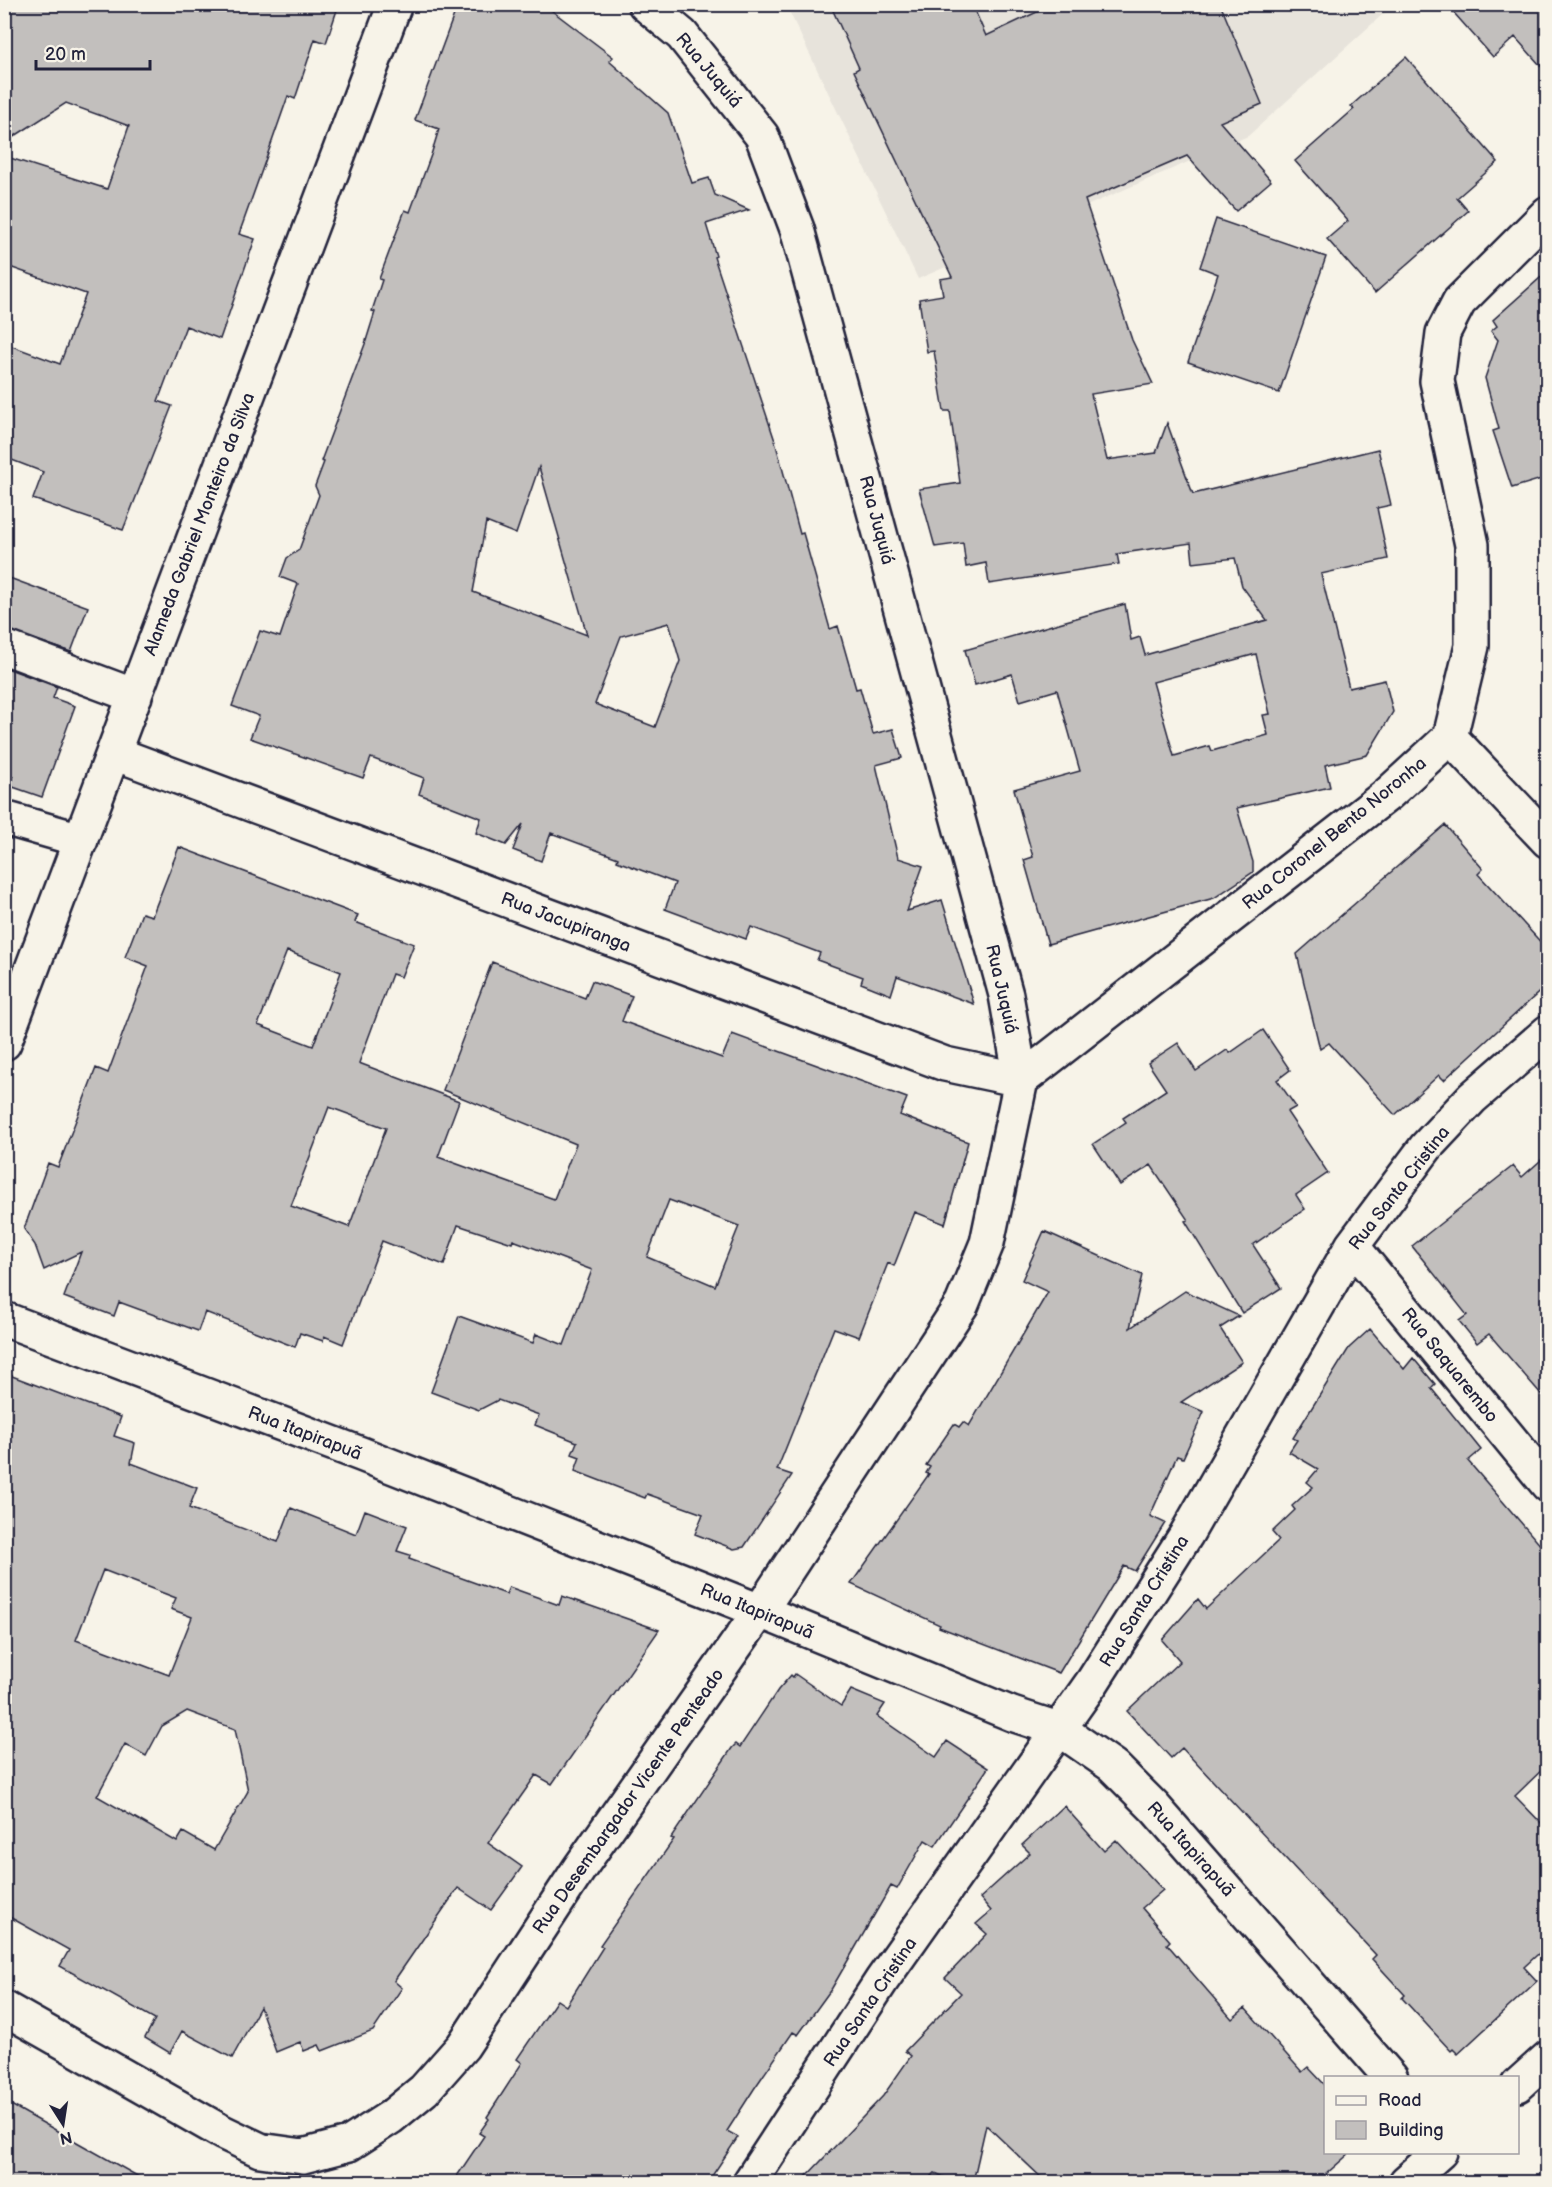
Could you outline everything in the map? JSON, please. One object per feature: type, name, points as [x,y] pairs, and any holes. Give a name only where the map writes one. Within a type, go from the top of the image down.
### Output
[{"type":"street","name":"Alameda Gabriel Monteiro da Silva","points":[[7,1030],[114,753],[395,4]]},
{"type":"street","name":"Rua Juquiá","points":[[645,4],[682,35],[762,136],[797,229],[1006,995],[1021,1080]]},
{"type":"street","points":[[1548,213],[1459,302],[1443,333],[1437,381],[1472,545],[1472,645],[1450,737],[1548,842]]},
{"type":"street","points":[[4,647],[135,696]]},
{"type":"street","name":"Rua Coronel Bento Noronha","points":[[1021,1080],[1388,794],[1450,737]]},
{"type":"street","name":"Rua Jacupiranga","points":[[114,753],[945,1064],[1021,1080]]},
{"type":"street","points":[[4,818],[81,840]]},
{"type":"street","name":"Rua Santa Cristina","points":[[750,2182],[882,1980],[1061,1730],[1186,1535],[1352,1246],[1426,1147],[1472,1098],[1548,1032]]},
{"type":"street","name":"Rua Desembargador Vicente Penteado","points":[[4,2008],[222,2132],[260,2151],[303,2156],[349,2144],[392,2117],[424,2090],[463,2046],[579,1869],[760,1611],[962,1304],[987,1243],[1021,1080]]},
{"type":"street","name":"Rua Saquarembo","points":[[1352,1246],[1548,1485]]},
{"type":"street","name":"Rua Itapirapuã","points":[[4,1319],[361,1454],[760,1611],[1012,1714],[1061,1730],[1113,1766],[1155,1808],[1389,2076]]},
{"type":"street","points":[[1519,2084],[1548,2058]]},
{"type":"street","points":[[1406,2182],[1438,2154]]},
{"type":"shaded area","points":[[783,5],[1393,5],[1248,136],[918,279],[788,9]]},
{"type":"building","points":[[4,4],[339,4],[326,43],[315,39],[295,99],[288,96],[239,234],[255,239],[220,339],[186,326],[158,401],[172,406],[123,530],[33,499],[43,472],[4,457],[4,343],[60,364],[86,294],[4,265],[4,156],[107,189],[129,126],[66,103],[4,143]]},
{"type":"building","points":[[458,4],[543,4],[613,57],[609,61],[668,113],[692,183],[709,178],[715,195],[749,210],[706,224],[716,256],[714,257],[775,441],[800,534],[803,533],[830,629],[838,626],[856,689],[860,688],[873,734],[893,729],[902,758],[876,765],[898,858],[923,866],[907,911],[942,900],[974,1004],[897,976],[891,995],[861,983],[863,977],[817,960],[820,953],[751,927],[746,939],[665,909],[675,883],[617,861],[618,858],[551,833],[541,861],[513,850],[523,824],[506,845],[476,833],[481,818],[419,794],[424,778],[371,758],[363,778],[250,738],[259,716],[232,706],[260,631],[280,637],[298,584],[280,577],[287,558],[299,550],[319,495],[315,486],[324,462],[321,461],[365,344],[382,280],[379,279],[405,210],[410,212],[439,129],[415,120]],"holes":[[[539,467],[587,635],[473,592],[486,522],[516,534]],[[669,623],[680,661],[655,727],[595,704],[621,636]]]},
{"type":"building","points":[[830,4],[972,4],[986,36],[1054,4],[1220,4],[1224,13],[1262,104],[1220,122],[1271,181],[1236,211],[1187,156],[1085,200],[1132,340],[1153,384],[1091,394],[1107,460],[1156,453],[1167,423],[1193,494],[1378,449],[1391,505],[1377,508],[1388,559],[1321,574],[1349,688],[1385,680],[1393,712],[1367,755],[1325,765],[1330,787],[1237,808],[1253,862],[1253,872],[1214,898],[1048,944],[1024,860],[1033,857],[1014,789],[1080,771],[1057,690],[1020,701],[1012,674],[975,685],[965,650],[1125,604],[1131,640],[1140,637],[1145,655],[1267,620],[1242,586],[1235,558],[1193,563],[1191,543],[1117,554],[1119,564],[989,584],[986,563],[966,567],[963,543],[935,547],[919,489],[960,483],[950,411],[944,411],[934,351],[927,352],[919,299],[943,295],[940,279],[952,277],[854,71],[859,68]],"holes":[[[1256,654],[1270,714],[1263,715],[1268,735],[1212,751],[1210,746],[1174,756],[1153,682]]]},
{"type":"building","points":[[1446,4],[1548,4],[1548,74],[1515,37],[1493,57]]},
{"type":"building","points":[[1406,57],[1498,162],[1457,198],[1468,211],[1375,293],[1327,239],[1348,221],[1295,161],[1354,109],[1351,106]]},
{"type":"building","points":[[1216,219],[1326,257],[1279,393],[1188,362],[1218,274],[1200,267]]},
{"type":"building","points":[[1548,271],[1548,477],[1512,488],[1493,431],[1499,429],[1485,378],[1498,340],[1491,331],[1497,326],[1493,320]]},
{"type":"building","points":[[4,576],[88,607],[71,652],[4,629]]},
{"type":"building","points":[[4,667],[57,687],[53,698],[75,706],[42,797],[10,786],[13,777],[4,774]]},
{"type":"building","points":[[1445,825],[1483,869],[1478,874],[1548,950],[1548,984],[1444,1080],[1439,1075],[1395,1115],[1329,1043],[1320,1049],[1297,954]]},
{"type":"building","points":[[179,847],[358,915],[355,922],[414,944],[401,977],[392,974],[359,1063],[459,1101],[438,1157],[554,1199],[576,1144],[443,1090],[492,962],[585,998],[592,981],[632,996],[622,1021],[722,1058],[732,1034],[907,1098],[900,1115],[968,1142],[945,1224],[915,1212],[894,1266],[888,1263],[859,1337],[834,1328],[777,1470],[792,1475],[744,1547],[734,1549],[695,1534],[703,1514],[647,1494],[645,1498],[575,1471],[580,1457],[572,1454],[577,1442],[535,1425],[539,1415],[498,1400],[479,1410],[431,1392],[459,1316],[533,1343],[536,1334],[564,1345],[592,1270],[513,1240],[512,1243],[458,1225],[444,1265],[382,1241],[343,1344],[324,1336],[323,1341],[300,1333],[295,1347],[205,1312],[198,1331],[119,1302],[114,1316],[64,1297],[81,1252],[44,1270],[35,1245],[24,1229],[48,1163],[58,1167],[96,1068],[108,1073],[148,966],[125,957],[142,913],[152,916]],"holes":[[[287,951],[341,972],[313,1046],[258,1025]],[[329,1107],[386,1128],[349,1227],[291,1206]],[[669,1200],[739,1226],[715,1286],[647,1257]]]},
{"type":"building","points":[[1263,1030],[1290,1070],[1277,1080],[1296,1107],[1287,1112],[1328,1173],[1296,1195],[1305,1209],[1253,1245],[1281,1288],[1242,1313],[1185,1221],[1188,1220],[1151,1165],[1120,1185],[1093,1144],[1126,1122],[1123,1118],[1166,1090],[1148,1063],[1178,1043],[1196,1071],[1227,1050],[1230,1053]]},
{"type":"building","points":[[1548,1154],[1548,1402],[1489,1334],[1477,1343],[1459,1321],[1467,1315],[1412,1246],[1513,1166],[1522,1177]]},
{"type":"building","points":[[1044,1231],[1142,1275],[1130,1328],[1185,1291],[1239,1316],[1220,1328],[1242,1362],[1181,1402],[1204,1412],[1183,1458],[1177,1456],[1150,1516],[1165,1523],[1135,1571],[1124,1566],[1059,1673],[939,1627],[940,1625],[851,1584],[929,1474],[926,1473],[930,1467],[926,1465],[954,1424],[959,1427],[963,1422],[969,1426],[1048,1292],[1022,1280]]},
{"type":"building","points":[[1370,1329],[1404,1369],[1413,1358],[1435,1384],[1431,1388],[1481,1450],[1468,1461],[1548,1554],[1548,1764],[1515,1796],[1548,1830],[1548,1945],[1524,1967],[1537,1981],[1458,2054],[1453,2049],[1451,2051],[1402,1998],[1405,1995],[1372,1959],[1376,1955],[1182,1748],[1171,1758],[1127,1711],[1180,1661],[1162,1640],[1198,1599],[1206,1609],[1279,1540],[1272,1532],[1295,1510],[1292,1506],[1313,1487],[1307,1482],[1318,1469],[1289,1452],[1297,1440],[1293,1438],[1349,1348]]},
{"type":"building","points":[[4,1373],[121,1417],[114,1436],[135,1443],[131,1463],[197,1488],[189,1508],[278,1542],[291,1508],[356,1534],[365,1510],[407,1526],[397,1551],[410,1555],[409,1559],[506,1594],[509,1587],[559,1605],[562,1596],[659,1630],[552,1784],[536,1775],[488,1843],[522,1867],[491,1910],[458,1888],[394,1981],[402,1988],[373,2031],[322,2051],[319,2045],[304,2051],[300,2042],[276,2052],[260,2007],[232,2058],[182,2031],[170,2053],[145,2038],[155,2019],[60,1966],[69,1950],[4,1914]],"holes":[[[103,1570],[176,1598],[171,1609],[192,1617],[169,1675],[76,1640]],[[187,1711],[235,1729],[248,1791],[214,1850],[183,1832],[177,1842],[97,1796],[125,1744],[146,1756],[162,1726]]]},
{"type":"building","points":[[795,1674],[841,1706],[851,1690],[885,1704],[877,1716],[936,1757],[947,1741],[988,1768],[935,1846],[925,1840],[897,1889],[891,1886],[832,1988],[798,2035],[793,2032],[727,2131],[738,2137],[708,2182],[453,2182],[484,2136],[479,2133],[489,2119],[487,2117],[522,2063],[517,2059],[557,2000],[566,2006],[603,1947],[600,1945],[674,1839],[671,1838],[732,1748],[736,1744],[740,1747],[778,1690],[791,1675],[793,1677]]},
{"type":"building","points":[[1064,1806],[1104,1851],[1116,1840],[1163,1890],[1142,1908],[1170,1941],[1167,1944],[1232,2019],[1245,2008],[1302,2072],[1308,2067],[1324,2084],[1324,2154],[1349,2154],[1317,2182],[1046,2182],[986,2125],[973,2182],[955,2182],[935,2173],[926,2182],[801,2182],[883,2096],[911,2056],[905,2051],[961,1993],[945,1978],[987,1934],[976,1924],[991,1911],[980,1898],[1030,1853],[1022,1845]]},
{"type":"building","points":[[4,2101],[75,2141],[148,2182],[4,2182]]}]
